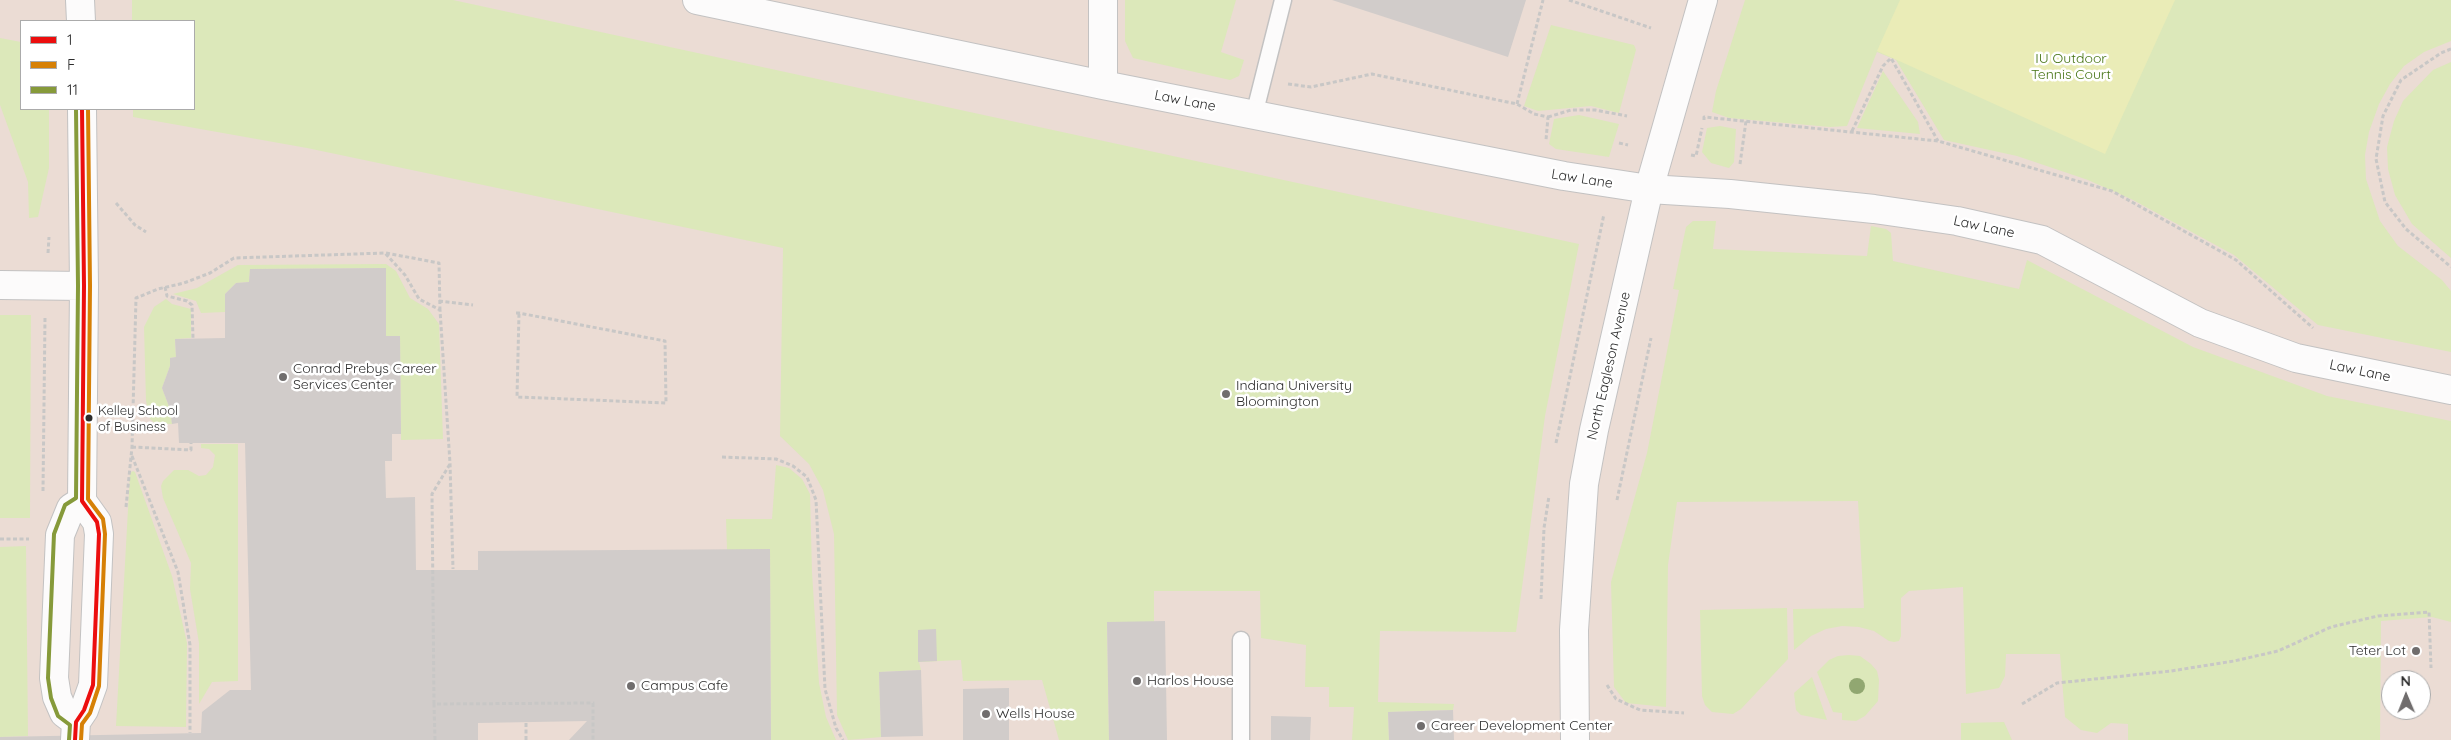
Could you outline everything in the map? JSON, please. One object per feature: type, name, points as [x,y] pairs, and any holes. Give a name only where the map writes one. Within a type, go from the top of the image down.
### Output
[{"type":"street","points":[[80,0],[80,20]]},
{"type":"street","name":"Law Lane","points":[[697,0],[1103,85],[1564,176],[1649,190],[1730,194],[1874,209],[1957,221],[2042,240],[2208,326],[2296,358],[2451,390]]},
{"type":"street","points":[[1103,0],[1103,85]]},
{"type":"street","name":"North Eagleson Avenue","points":[[1575,740],[1574,630],[1584,484],[1594,430],[1649,190],[1703,0]]},
{"type":"street","points":[[76,731],[94,685],[98,543],[97,522],[82,500],[84,286],[82,110]]},
{"type":"street","points":[[0,285],[84,286]]},
{"type":"street","points":[[76,731],[64,713],[57,697],[54,678],[60,535],[71,508],[82,500]]},
{"type":"lane","points":[[1254,115],[1283,0]]},
{"type":"lane","points":[[1241,640],[1241,740]]},
{"type":"path","points":[[1517,104],[1544,0]]},
{"type":"path","points":[[1568,0],[1651,28]]},
{"type":"path","points":[[2451,49],[2441,53],[2401,80],[2383,116],[2376,159],[2386,202],[2406,229],[2451,267]]},
{"type":"path","points":[[1852,131],[1883,66],[1891,58],[1938,142]]},
{"type":"path","points":[[1548,117],[1570,110],[1595,110],[1627,116]]},
{"type":"path","points":[[1740,167],[1746,121]]},
{"type":"path","points":[[1696,156],[1702,161]]},
{"type":"path","points":[[116,202],[135,225],[146,232]]},
{"type":"path","points":[[385,253],[405,275],[419,298],[440,310]]},
{"type":"path","points":[[126,512],[132,447],[136,298],[210,273],[234,258],[385,253],[439,263],[440,310],[450,463],[453,570]]},
{"type":"path","points":[[1559,424],[1592,267]]},
{"type":"path","points":[[165,287],[167,296],[188,301],[192,305],[193,338]]},
{"type":"path","points":[[440,301],[473,304]]},
{"type":"path","points":[[518,313],[665,341],[666,403],[518,397],[518,313]]},
{"type":"path","points":[[1629,440],[1652,334]]},
{"type":"path","points":[[132,447],[190,450],[191,443]]},
{"type":"path","points":[[130,454],[178,572],[190,645],[190,733]]},
{"type":"path","points":[[722,457],[776,459],[793,466],[807,477],[816,500],[825,690],[836,728],[843,740]]},
{"type":"path","points":[[435,740],[432,494],[450,463]]},
{"type":"path","points":[[0,539],[34,539]]},
{"type":"path","points":[[2022,704],[2057,683],[2170,671],[2234,661],[2278,651],[2331,627],[2378,616],[2429,612],[2431,668]]},
{"type":"path","points":[[1604,680],[1616,699],[1640,710],[1684,713]]},
{"type":"path","points":[[434,704],[593,703],[593,740]]},
{"type":"path","points":[[526,722],[526,740]]},
{"type":"shaded area","name":"Indiana University Bloomington","points":[[0,0],[2451,0],[2451,740],[0,740]]},
{"type":"green space","points":[[132,0],[453,0],[1579,244],[1545,416],[1516,632],[1380,631],[1378,702],[1454,704],[1453,710],[1388,712],[1389,740],[1352,740],[1354,707],[1329,707],[1329,687],[1305,687],[1306,645],[1261,638],[1260,591],[1154,591],[1154,622],[1107,623],[1109,740],[1059,740],[1042,680],[963,681],[961,660],[919,662],[921,670],[879,672],[881,737],[848,740],[837,715],[834,534],[823,490],[809,464],[780,436],[783,248],[307,148],[133,117],[133,110],[195,110],[195,20],[132,20]]},
{"type":"green space","points":[[1125,0],[1236,0],[1221,52],[1244,60],[1239,76],[1230,80],[1133,58],[1125,41]]},
{"type":"green space","points":[[1745,0],[2451,0],[2451,41],[2424,52],[2404,66],[2390,84],[2379,104],[2369,132],[2365,155],[2366,179],[2380,221],[2398,246],[2442,280],[2451,291],[2451,352],[2318,325],[2234,255],[2133,200],[2088,180],[2017,156],[1944,140],[1896,60],[1877,52],[1847,126],[1830,127],[1729,118],[1712,112],[1716,91]]},
{"type":"green space","name":"IU Outdoor Tennis Court","points":[[1900,0],[2175,0],[2105,154],[1877,51]]},
{"type":"green space","points":[[1551,25],[1634,45],[1636,50],[1619,113],[1591,106],[1538,111],[1524,106]]},
{"type":"green space","points":[[0,38],[20,42],[20,110],[49,110],[49,168],[38,217],[29,218],[28,182],[0,105]]},
{"type":"green space","points":[[2451,62],[2451,258],[2412,224],[2395,195],[2388,169],[2387,147],[2394,121],[2403,101],[2433,70]]},
{"type":"green space","points":[[1883,71],[1918,122],[1920,134],[1857,128]]},
{"type":"green space","points":[[1579,115],[1619,124],[1609,157],[1556,149],[1549,144],[1554,119]]},
{"type":"green space","points":[[1720,126],[1736,129],[1734,162],[1729,168],[1711,163],[1702,152],[1707,128]]},
{"type":"green space","points":[[1693,221],[1716,221],[1713,249],[1867,256],[1871,226],[1886,229],[1891,233],[1893,261],[2019,289],[2027,260],[2193,347],[2327,396],[2451,421],[2451,622],[2432,617],[2381,621],[2380,740],[2128,740],[2128,724],[2111,723],[2097,733],[2081,730],[2065,717],[2060,654],[2006,654],[2005,676],[1999,688],[1966,694],[1963,587],[1909,591],[1901,598],[1901,636],[1899,641],[1889,641],[1874,631],[1859,627],[1842,626],[1826,629],[1811,636],[1794,650],[1793,609],[1864,608],[1858,501],[1677,502],[1668,565],[1666,707],[1626,703],[1614,687],[1611,582],[1647,453],[1679,290],[1673,289],[1686,227]]},
{"type":"green space","points":[[386,264],[396,271],[410,298],[428,309],[439,324],[443,439],[401,440],[400,336],[386,336],[385,268],[250,269],[249,282],[236,283],[225,294],[225,312],[201,313],[196,301],[173,294],[197,288],[238,265]]},
{"type":"green space","points":[[166,299],[172,304],[191,309],[191,338],[175,339],[176,357],[170,358],[170,366],[162,388],[170,409],[172,424],[156,424],[150,419],[146,401],[144,327],[154,307]]},
{"type":"green space","points":[[0,315],[31,315],[30,518],[0,518]]},
{"type":"green space","points":[[201,444],[238,444],[238,681],[212,682],[199,704],[199,643],[190,589],[191,563],[163,498],[161,486],[163,481],[174,470],[188,470],[199,476],[206,475],[213,467],[215,455],[209,449],[201,448]]},
{"type":"green space","points":[[776,465],[789,468],[802,479],[810,494],[812,572],[819,683],[826,717],[836,740],[771,740],[770,550],[727,550],[726,519],[772,519]]},
{"type":"green space","points":[[135,472],[172,576],[187,643],[186,727],[116,726],[130,473]]},
{"type":"green space","points":[[26,546],[28,736],[0,737],[0,547]]},
{"type":"green space","points":[[1787,608],[1788,659],[1741,709],[1733,714],[1712,712],[1705,705],[1702,696],[1700,610]]},
{"type":"green space","points":[[1838,656],[1860,656],[1871,664],[1877,671],[1879,680],[1878,701],[1865,716],[1856,721],[1842,720],[1842,713],[1833,712],[1817,672],[1829,660]]},
{"type":"green space","points":[[1812,677],[1827,720],[1801,715],[1796,710],[1794,693]]},
{"type":"green space","points":[[2004,722],[2012,740],[1961,740],[1961,723]]},
{"type":"building","points":[[1332,0],[1526,0],[1508,57]]},
{"type":"building","points":[[386,268],[386,336],[400,336],[401,434],[392,434],[392,461],[385,461],[386,498],[415,497],[416,570],[478,570],[478,551],[770,549],[771,740],[569,740],[587,721],[478,723],[478,740],[0,740],[0,737],[201,733],[202,712],[230,690],[251,690],[245,443],[179,443],[178,423],[172,424],[170,409],[162,388],[170,366],[170,358],[176,357],[175,339],[225,338],[225,294],[236,283],[249,282],[250,269]]},
{"type":"building","name":"Harlos House","points":[[1165,621],[1167,740],[1109,740],[1107,622]]},
{"type":"building","points":[[936,629],[937,661],[918,662],[918,630]]},
{"type":"building","points":[[921,670],[923,736],[881,737],[879,672]]},
{"type":"building","name":"Wells House","points":[[1009,688],[1009,740],[963,740],[963,689]]},
{"type":"building","name":"Career Development Center","points":[[1453,710],[1454,740],[1389,740],[1388,712]]},
{"type":"building","points":[[1271,716],[1311,717],[1310,740],[1271,740]]},
{"type":"transit line","name":"11","points":[[69,740],[70,725],[58,716],[51,698],[48,678],[54,534],[65,505],[76,498],[78,286],[76,110]]},
{"type":"transit line","name":"1","points":[[75,740],[76,722],[84,710],[93,685],[99,534],[97,522],[82,501],[84,286],[82,110]]},
{"type":"transit line","name":"F","points":[[81,740],[82,724],[90,713],[99,686],[105,534],[103,519],[88,499],[90,286],[88,110]]},
{"type":"place","name":"Conrad Prebys Career Services Center","points":[[283,377]]},
{"type":"place","name":"Indiana University Bloomington","points":[[1226,394]]},
{"type":"place","name":"Kelley School of Business","points":[[89,418]]},
{"type":"place","name":"Teter Lot","points":[[2416,651]]},
{"type":"place","name":"Harlos House","points":[[1137,681]]},
{"type":"place","name":"Campus Cafe","points":[[631,686]]},
{"type":"place","name":"Wells House","points":[[986,714]]},
{"type":"place","name":"Career Development Center","points":[[1421,726]]}]
